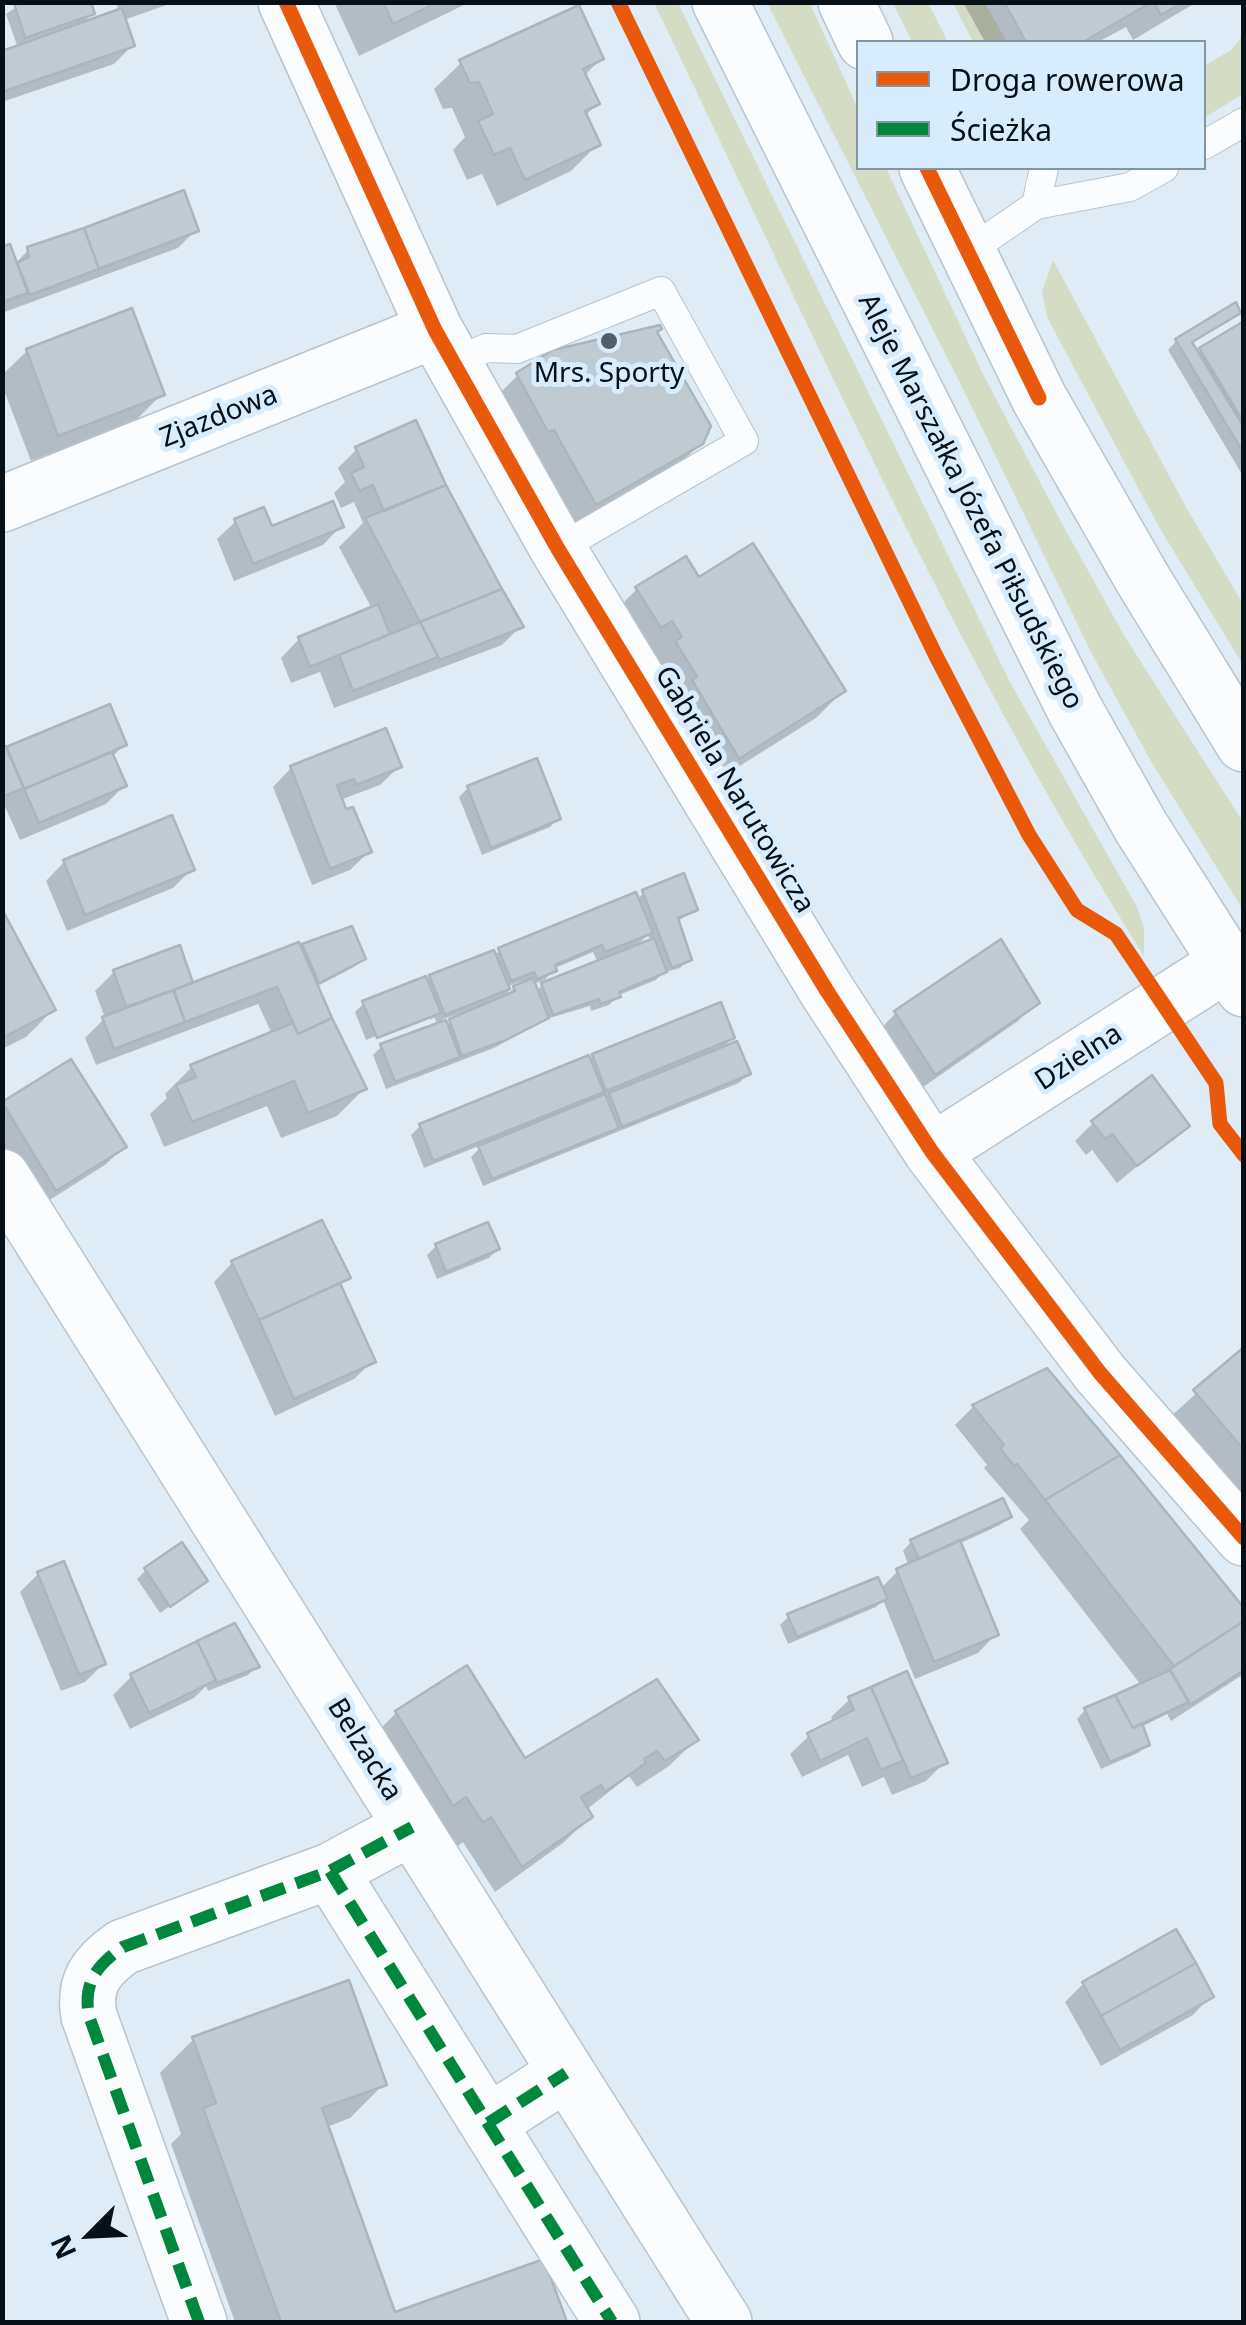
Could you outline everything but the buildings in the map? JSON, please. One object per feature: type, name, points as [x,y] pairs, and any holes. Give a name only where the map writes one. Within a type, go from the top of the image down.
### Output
[{"type":"street","name":"Gabriela Narutowicza","points":[[286,2],[444,346],[558,549],[827,991],[932,1152],[1100,1374],[1244,1538]]},
{"type":"street","name":"Aleje Marszałka Józefa Piłsudskiego","points":[[720,2],[1074,710],[1235,976]]},
{"type":"street","points":[[846,2],[864,40]]},
{"type":"street","points":[[928,170],[1039,398],[1142,578],[1244,744]]},
{"type":"street","name":"Zjazdowa","points":[[2,504],[444,346]]},
{"type":"street","name":"Dzielna","points":[[932,1152],[1235,976]]},
{"type":"street","name":"Belzacka","points":[[2,1177],[724,2322]]},
{"type":"street","points":[[199,2322],[90,2016],[88,1984],[95,1970],[123,1947],[330,1871],[412,1827]]},
{"type":"street","points":[[330,1871],[612,2322]]},
{"type":"street","points":[[488,2123],[566,2073]]},
{"type":"lane","points":[[1206,143],[1244,122]]},
{"type":"lane","points":[[1036,205],[1044,170]]},
{"type":"lane","points":[[968,251],[1036,205],[1130,186],[1160,170]]},
{"type":"lane","points":[[444,346],[517,349],[661,290],[744,441],[558,549]]},
{"type":"green space","points":[[654,3],[678,3],[1010,682],[1137,907],[1144,928],[1144,956],[1075,842],[946,606]]},
{"type":"green space","points":[[767,3],[810,3],[856,105],[856,170],[887,170],[984,376],[1060,520],[1125,637],[1243,822],[1243,910],[1152,763],[1093,656]]},
{"type":"green space","points":[[893,3],[928,3],[947,40],[911,40]]},
{"type":"green space","points":[[953,3],[985,3],[1006,40],[972,40]]},
{"type":"green space","points":[[1243,35],[1243,94],[1206,117],[1206,65],[1231,50]]},
{"type":"green space","points":[[1053,260],[1243,604],[1243,665],[1159,527],[1047,317],[1042,292]]},
{"type":"marked path","points":[[199,2322],[89,2016],[90,1985],[105,1961],[123,1947],[330,1871],[412,1827]]},
{"type":"marked path","points":[[330,1871],[612,2322]]},
{"type":"marked path","points":[[488,2123],[566,2073]]},
{"type":"cycle path","points":[[286,2],[435,330],[558,549],[827,991],[932,1152],[1100,1373],[1244,1538]]},
{"type":"cycle path","points":[[618,2],[936,656],[1029,835],[1077,910],[1116,934],[1216,1083],[1220,1124],[1244,1155]]},
{"type":"cycle path","points":[[928,170],[1039,398]]},
{"type":"place","name":"Mrs. Sporty","points":[[609,341]]}]
